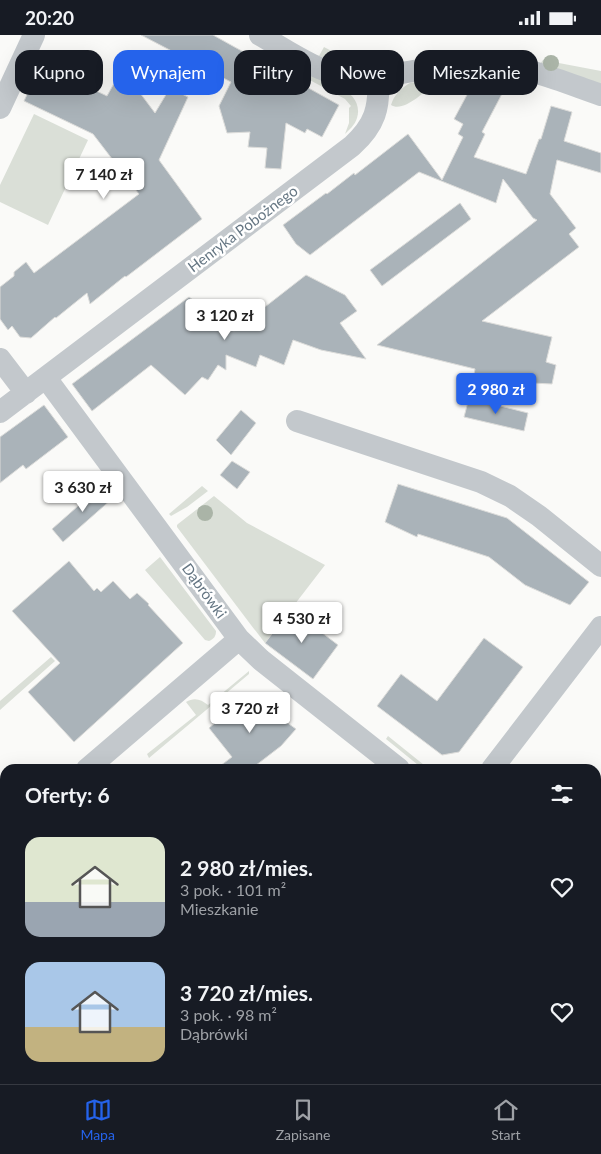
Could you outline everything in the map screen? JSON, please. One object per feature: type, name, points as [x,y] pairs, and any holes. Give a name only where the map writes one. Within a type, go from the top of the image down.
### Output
[{"type":"street","points":[[0,108],[34,35]]},
{"type":"street","points":[[260,35],[321,68]]},
{"type":"street","points":[[404,73],[450,65],[492,64],[526,70],[601,95]]},
{"type":"street","name":"Henryka Pobożnego","points":[[0,412],[352,146],[366,132],[374,117],[378,95]]},
{"type":"street","points":[[0,359],[26,393]]},
{"type":"street","name":"Dąbrówki","points":[[46,378],[239,639],[276,673],[393,764]]},
{"type":"street","points":[[297,421],[472,479],[510,496],[539,516],[601,567]]},
{"type":"street","points":[[496,764],[601,627]]},
{"type":"street","points":[[93,764],[239,639]]},
{"type":"shaded area","points":[[543,60],[601,71],[601,84],[540,64]]},
{"type":"shaded area","points":[[311,75],[321,79],[321,86],[311,81]]},
{"type":"shaded area","points":[[414,82],[414,95],[420,95],[407,104],[396,107],[391,105],[396,95],[404,95],[404,87]]},
{"type":"shaded area","points":[[338,95],[351,95],[358,109],[357,118],[345,134],[349,123],[349,108],[351,106],[345,99]]},
{"type":"shaded area","points":[[34,114],[88,140],[48,225],[0,202],[0,185]]},
{"type":"shaded area","points":[[202,486],[208,491],[187,507],[171,516],[169,514]]},
{"type":"shaded area","points":[[214,496],[247,523],[325,565],[265,643],[177,527],[178,524]]},
{"type":"shaded area","points":[[160,557],[216,631],[215,636],[209,641],[205,640],[145,570]]},
{"type":"shaded area","points":[[51,657],[55,661],[0,710],[0,701]]},
{"type":"shaded area","points":[[249,671],[249,674],[149,758],[147,754],[196,715],[186,702],[197,699],[208,705]]},
{"type":"shaded area","points":[[388,736],[423,764],[417,764],[386,739]]},
{"type":"building","points":[[141,35],[213,35],[240,50],[234,50],[234,95],[311,95],[311,89],[339,105],[322,137],[307,129],[305,133],[286,123],[281,169],[265,168],[267,148],[248,147],[250,132],[227,133],[219,106],[231,82],[224,78],[224,50],[170,50]]},
{"type":"building","points":[[113,85],[113,95],[142,95],[155,113],[166,95],[184,95],[188,97],[159,160],[202,219],[90,304],[87,293],[31,338],[20,337],[12,326],[8,330],[0,319],[0,287],[14,276],[14,272],[26,262],[34,273],[139,194],[93,134],[24,101],[27,95],[103,94],[107,96]]},
{"type":"building","points":[[467,95],[501,95],[482,132],[485,134],[474,157],[526,174],[539,139],[541,139],[551,106],[572,112],[564,141],[601,153],[601,173],[557,160],[550,194],[576,228],[569,234],[579,247],[482,321],[552,337],[546,362],[556,365],[552,384],[473,380],[475,369],[377,345],[537,220],[533,218],[503,179],[496,203],[419,172],[310,255],[296,244],[283,225],[354,173],[355,175],[408,134],[442,180],[463,137],[458,134],[463,124],[454,119]]},
{"type":"building","points":[[460,203],[471,219],[382,286],[370,270]]},
{"type":"building","points":[[306,275],[345,295],[357,311],[340,323],[366,359],[321,350],[293,340],[284,365],[260,355],[256,367],[226,355],[226,370],[218,365],[208,380],[202,377],[185,395],[151,365],[92,411],[72,384],[189,297],[234,331]]},
{"type":"building","points":[[469,398],[528,413],[524,431],[464,417]]},
{"type":"building","points":[[44,405],[68,437],[26,469],[23,465],[0,483],[0,437]]},
{"type":"building","points":[[241,410],[256,423],[231,455],[216,440]]},
{"type":"building","points":[[232,461],[250,472],[237,489],[220,475]]},
{"type":"building","points":[[103,484],[113,498],[63,542],[52,529]]},
{"type":"building","points":[[398,484],[507,518],[589,582],[570,605],[525,585],[489,557],[418,534],[417,537],[385,522]]},
{"type":"building","points":[[69,561],[94,591],[97,588],[101,592],[113,581],[130,599],[137,593],[183,643],[74,742],[28,692],[60,663],[12,611]]},
{"type":"building","points":[[291,609],[338,645],[313,679],[265,643]]},
{"type":"building","points":[[484,638],[523,667],[459,752],[442,755],[377,706],[401,674],[437,701]]},
{"type":"building","points":[[249,694],[296,729],[281,746],[258,764],[223,764],[232,757],[209,728]]}]
